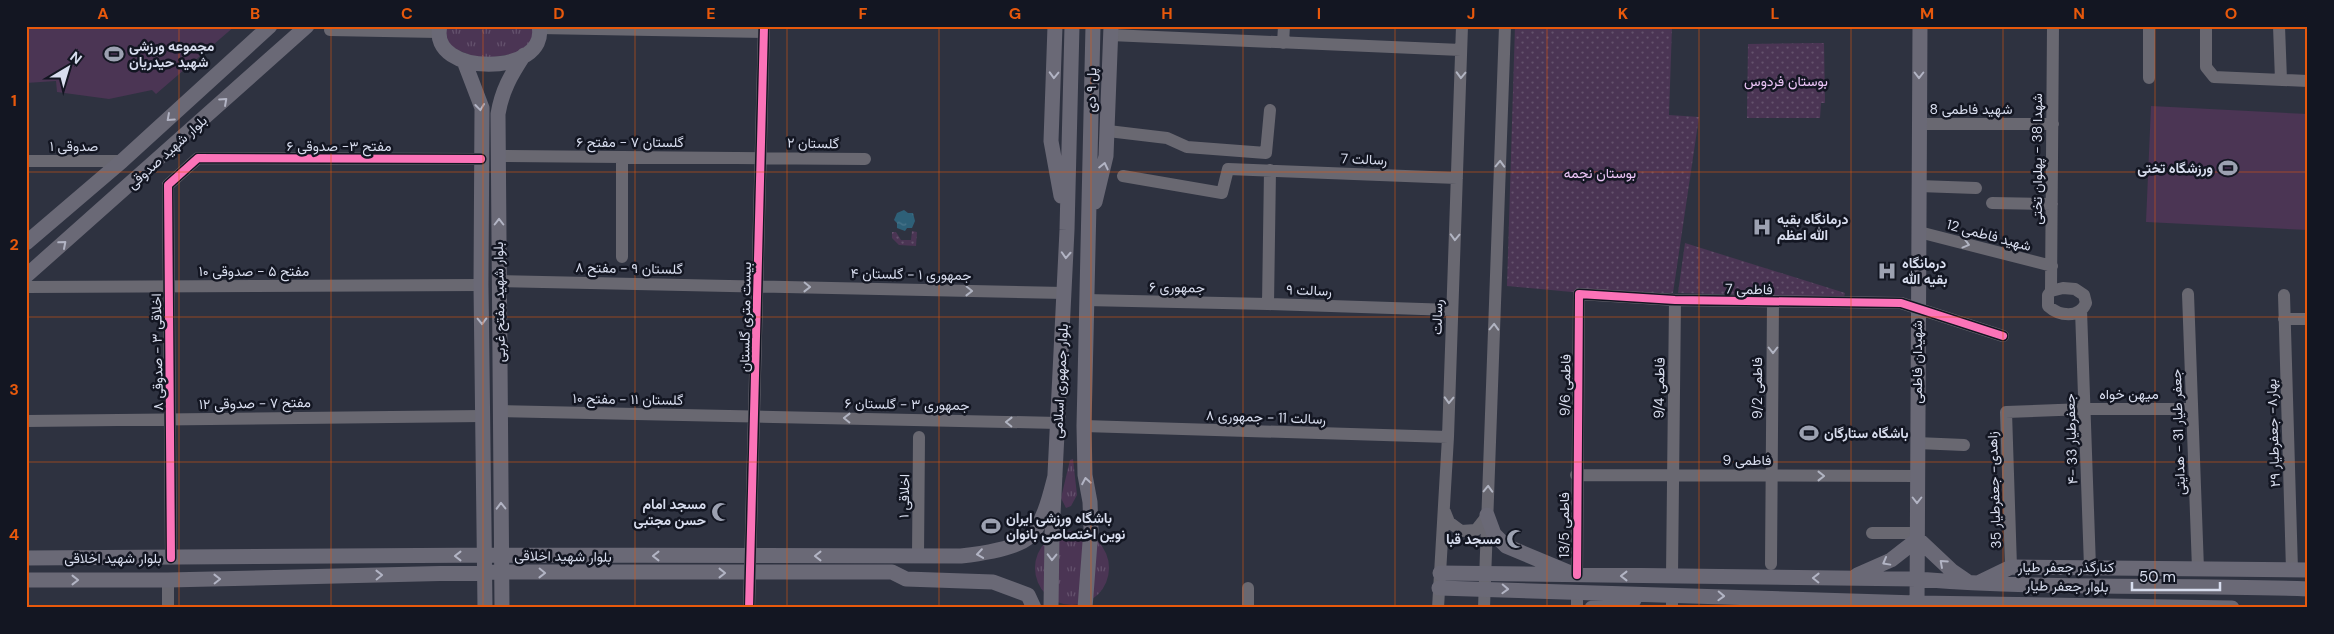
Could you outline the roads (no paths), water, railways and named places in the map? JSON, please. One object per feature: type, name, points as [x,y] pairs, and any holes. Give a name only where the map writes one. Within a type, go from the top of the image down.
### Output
[{"type":"main road","name":"بلوار شهید صدوقی","points":[[26,243],[122,161],[270,26]]},
{"type":"main road","name":"بلوار شهید صدوقی","points":[[26,276],[307,26]]},
{"type":"main road","points":[[1055,26],[1051,141],[1067,230]]},
{"type":"main road","name":"پل ۹ دی","points":[[1069,154],[1072,26]]},
{"type":"main road","name":"پل ۹ دی","points":[[1090,154],[1093,26]]},
{"type":"main road","name":"شهیدان فاطمی","points":[[1917,605],[1920,26]]},
{"type":"main road","name":"بلوار شهید مفتح غربی","points":[[502,602],[498,114],[501,97],[508,79],[524,56],[537,43],[540,34],[539,27]]},
{"type":"main road","points":[[439,29],[445,49],[450,54],[464,61],[490,64],[507,62],[524,56]]},
{"type":"main road","points":[[1088,230],[1106,156],[1110,31]]},
{"type":"main road","name":"بلوار شهید مفتح غربی","points":[[464,61],[480,100],[485,603]]},
{"type":"main road","name":"بلوار جمهوری اسلامی","points":[[1051,608],[1069,154]]},
{"type":"main road","name":"بلوار جمهوری اسلامی","points":[[1085,608],[1091,529],[1090,502],[1085,476],[1084,426],[1090,154]]},
{"type":"main road","name":"بلوار شهید اخلاقی","points":[[26,558],[502,555],[961,556],[987,553],[1028,538],[1045,510],[1055,476]]},
{"type":"main road","points":[[1487,515],[1494,534],[1506,546],[1577,575]]},
{"type":"main road","points":[[485,530],[490,533],[502,530]]},
{"type":"main road","points":[[1851,578],[1890,560],[1918,536],[1952,571],[1974,584]]},
{"type":"main road","name":"کنارگذر جعفر طیار","points":[[1974,584],[2011,567],[2308,570]]},
{"type":"main road","name":"بلوار شهید اخلاقی","points":[[26,580],[168,580],[485,572],[892,572],[906,579],[993,582],[1028,595],[1034,608]]},
{"type":"main road","name":"بلوار جعفر طیار","points":[[1484,582],[1577,575],[1917,579],[1974,584],[2308,589]]},
{"type":"main road","points":[[1439,580],[1484,582],[1669,599]]},
{"type":"main road","points":[[485,603],[496,593],[502,602]]},
{"type":"main road","points":[[1592,608],[1669,599]]},
{"type":"main road","name":"بلوار جعفر طیار","points":[[1669,599],[1872,601],[1917,605],[2232,608]]},
{"type":"main road","points":[[1872,601],[1892,608]]},
{"type":"street","points":[[1283,43],[1284,26]]},
{"type":"street","name":"رسالت","points":[[1438,608],[1448,437],[1462,26]]},
{"type":"street","points":[[1484,608],[1505,26]]},
{"type":"street","name":"شهدا 38 - پهلوان تختی","points":[[2051,291],[2053,26]]},
{"type":"street","points":[[2149,26],[2149,78]]},
{"type":"street","points":[[2206,26],[2206,67],[2214,77],[2308,81]]},
{"type":"street","points":[[2279,26],[2281,80]]},
{"type":"street","points":[[539,27],[764,29]]},
{"type":"street","points":[[330,30],[439,29]]},
{"type":"street","name":"بیست متری گلستان","points":[[749,608],[764,29]]},
{"type":"street","points":[[1110,31],[1283,43],[1462,50]]},
{"type":"street","points":[[1108,131],[1167,138],[1186,147],[1266,153],[1270,110]]},
{"type":"street","name":"شهید فاطمی 8","points":[[1919,124],[2053,124]]},
{"type":"street","name":"گلستان ۷ - مفتح ۶","points":[[498,156],[761,158]]},
{"type":"street","points":[[622,157],[622,256]]},
{"type":"street","name":"مفتح ۳- صدوقی ۶","points":[[198,158],[481,159]]},
{"type":"street","name":"اخلاقی ۳ - صدوقی ۸","points":[[171,558],[168,185],[198,158]]},
{"type":"street","name":"گلستان ۲","points":[[761,158],[865,160]]},
{"type":"street","name":"صدوقی ۱","points":[[26,161],[122,161]]},
{"type":"street","name":"رسالت 7","points":[[1123,176],[1222,193],[1228,169],[1457,178]]},
{"type":"street","name":"رسالت ۹","points":[[1270,170],[1268,304],[1452,310]]},
{"type":"street","points":[[1919,186],[1976,188]]},
{"type":"street","points":[[1992,203],[2052,204]]},
{"type":"street","name":"شهید فاطمی 12","points":[[1918,232],[2052,266]]},
{"type":"street","name":"گلستان ۹ - مفتح ۸","points":[[499,281],[758,286]]},
{"type":"street","name":"مفتح ۵ - صدوقی ۱۰","points":[[26,287],[481,285]]},
{"type":"street","name":"جمهوری ۱ - گلستان ۴","points":[[758,286],[1064,293]]},
{"type":"street","points":[[2063,288],[2081,292],[2086,299],[2086,303],[2081,310],[2070,314],[2052,309],[2046,300],[2051,291],[2063,288]]},
{"type":"street","name":"فاطمی 7","points":[[1579,294],[1675,300],[1901,303],[2003,336]]},
{"type":"street","name":"فاطمی 9/6","points":[[1576,475],[1579,294]]},
{"type":"street","name":"جعفر طیار 31 - هدایتی","points":[[2188,294],[2198,569]]},
{"type":"street","name":"بهار۸- جعفرطیار ۲۹","points":[[2284,295],[2292,570]]},
{"type":"street","name":"جمهوری ۶","points":[[1086,300],[1268,304]]},
{"type":"street","name":"فاطمی 9/4","points":[[1672,576],[1675,300]]},
{"type":"street","name":"فاطمی 9/2","points":[[1771,564],[1773,302]]},
{"type":"street","name":"۴- جعفرطیار 33","points":[[2081,310],[2090,567]]},
{"type":"street","points":[[2284,319],[2308,319]]},
{"type":"street","name":"میهن خواه","points":[[2006,412],[2085,409],[2192,409]]},
{"type":"street","name":"گلستان ۱۱ - مفتح ۱۰","points":[[500,411],[755,415]]},
{"type":"street","name":"زاهدی- جعفرطیار 35","points":[[2006,412],[2011,567]]},
{"type":"street","name":"جمهوری ۳ - گلستان ۶","points":[[755,415],[1058,423]]},
{"type":"street","name":"مفتح ۷ - صدوقی ۱۲","points":[[26,421],[483,416]]},
{"type":"street","name":"رسالت 11 - جمهوری ۸","points":[[1084,426],[1448,437]]},
{"type":"street","name":"اخلاقی ۱","points":[[918,556],[919,436]]},
{"type":"street","points":[[1917,443],[1964,445]]},
{"type":"street","name":"فاطمی 9","points":[[1576,475],[1917,476]]},
{"type":"street","name":"فاطمی 13/5","points":[[1576,475],[1577,575]]},
{"type":"street","points":[[1444,509],[1448,522],[1455,529],[1461,531],[1470,532],[1476,530],[1487,515]]},
{"type":"street","points":[[1872,533],[1918,536]]},
{"type":"street","points":[[168,580],[168,608]]},
{"type":"street","points":[[1248,588],[1248,608]]},
{"type":"street","points":[[1577,592],[1577,608]]},
{"type":"water","points":[[904,210],[908,213],[913,213],[915,221],[912,228],[907,228],[905,231],[897,228],[897,223],[894,220],[897,213]]},
{"type":"place","name":"مجموعه ورزشی شهید حیدریان","points":[[114,54]]},
{"type":"place","name":"ورزشگاه تختی","points":[[2228,168]]},
{"type":"place","name":"درمانگاه بقیه الله اعظم","points":[[1762,227]]},
{"type":"place","name":"درمانگاه بقیه الله","points":[[1887,271]]},
{"type":"place","name":"باشگاه ستارگان","points":[[1809,433]]},
{"type":"place","name":"مسجد امام حسن مجتبی","points":[[721,512]]},
{"type":"place","name":"باشگاه ورزشی ایران نوین اختصاصی بانوان","points":[[991,526]]},
{"type":"place","name":"مسجد قبا","points":[[1516,539]]},
{"type":"park label","name":"بوستان فردوس","points":[[1786,81]]},
{"type":"park label","name":"بوستان نجمه","points":[[1600,173]]}]
